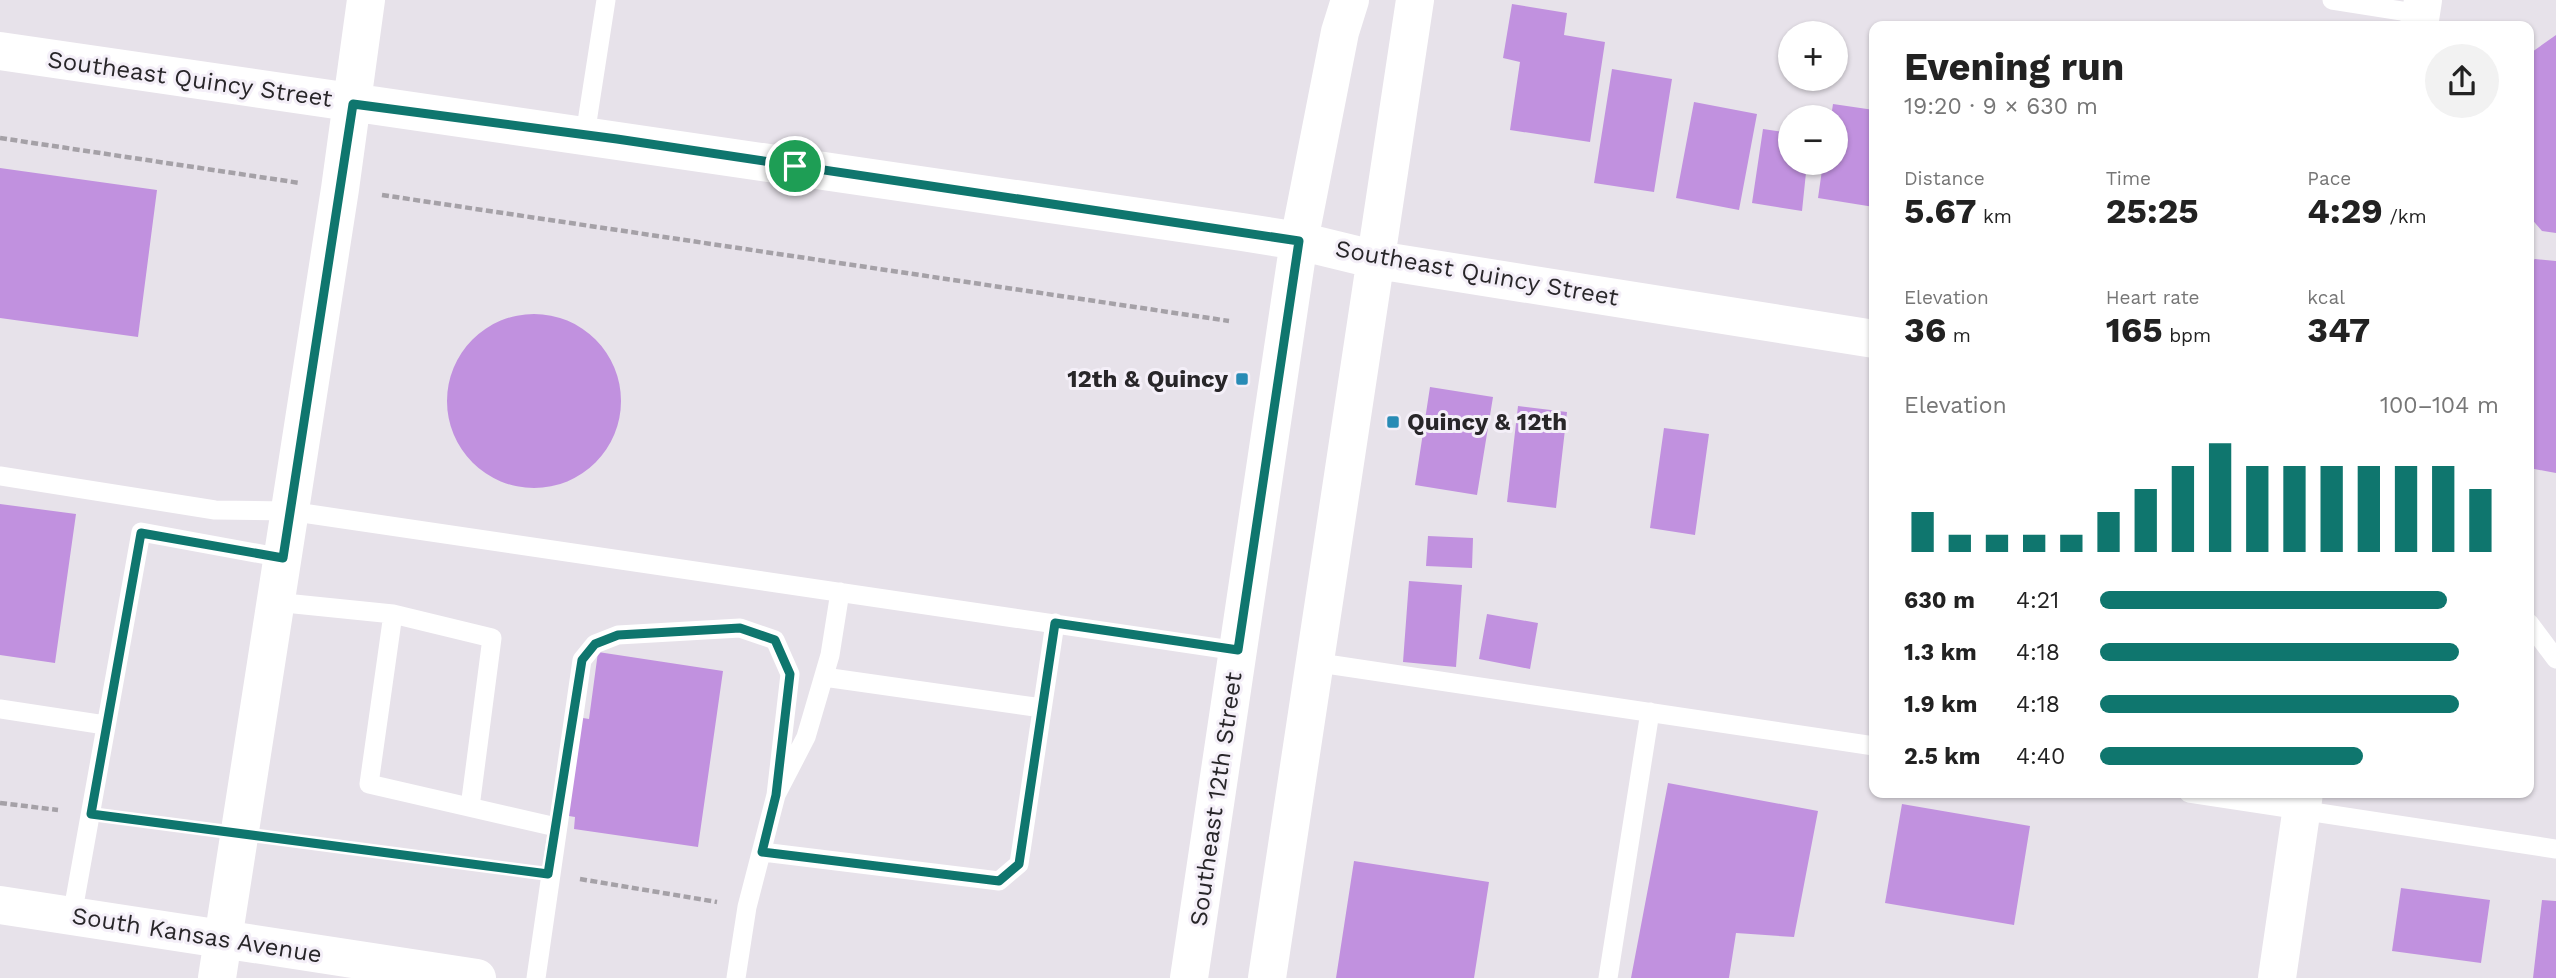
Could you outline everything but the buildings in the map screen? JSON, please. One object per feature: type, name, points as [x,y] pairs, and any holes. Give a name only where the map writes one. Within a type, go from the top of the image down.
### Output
[{"type":"street","points":[[216,978],[340,189],[366,0]]},
{"type":"street","name":"Southeast 12th Street","points":[[1189,978],[1299,241],[1340,32],[1350,0]]},
{"type":"street","points":[[1267,978],[1415,0]]},
{"type":"street","name":"Southeast Quincy Street","points":[[0,51],[1299,241],[1377,260],[1869,338]]},
{"type":"street","points":[[2277,978],[2303,801]]},
{"type":"street","name":"South Kansas Avenue","points":[[0,905],[470,978]]},
{"type":"lane","points":[[585,135],[606,0]]},
{"type":"lane","points":[[2332,0],[2421,14]]},
{"type":"lane","points":[[0,476],[215,510],[289,511],[1238,650]]},
{"type":"lane","points":[[72,916],[141,533],[283,558]]},
{"type":"lane","points":[[776,795],[806,737],[824,677],[840,592]]},
{"type":"lane","points":[[275,602],[393,614],[492,638],[470,807]]},
{"type":"lane","points":[[393,614],[369,783],[556,827]]},
{"type":"lane","points":[[762,852],[999,881],[1019,864],[1055,623]]},
{"type":"lane","points":[[536,978],[548,874],[582,660],[595,644],[618,635],[740,628],[775,640],[790,674],[776,795],[747,906],[736,978]]},
{"type":"lane","points":[[2534,630],[2556,659]]},
{"type":"lane","points":[[1313,663],[1869,745]]},
{"type":"lane","points":[[824,677],[1041,708]]},
{"type":"lane","points":[[0,709],[105,725]]},
{"type":"lane","points":[[1608,978],[1650,712]]},
{"type":"lane","points":[[2260,798],[2303,801],[2556,849]]},
{"type":"path","points":[[0,138],[1229,321]]},
{"type":"path","points":[[0,803],[548,874],[747,906]]},
{"type":"place","name":"12th & Quincy","points":[[1242,379]]},
{"type":"place","name":"Quincy & 12th","points":[[1393,422]]},
{"type":"route","points":[[353,104],[795,166],[1299,241],[1238,650],[1055,623],[1019,864],[999,881],[762,852],[776,795],[790,674],[775,640],[740,628],[700,628],[618,635],[595,644],[582,660],[548,874],[91,814],[141,533],[283,558],[353,104]]}]
